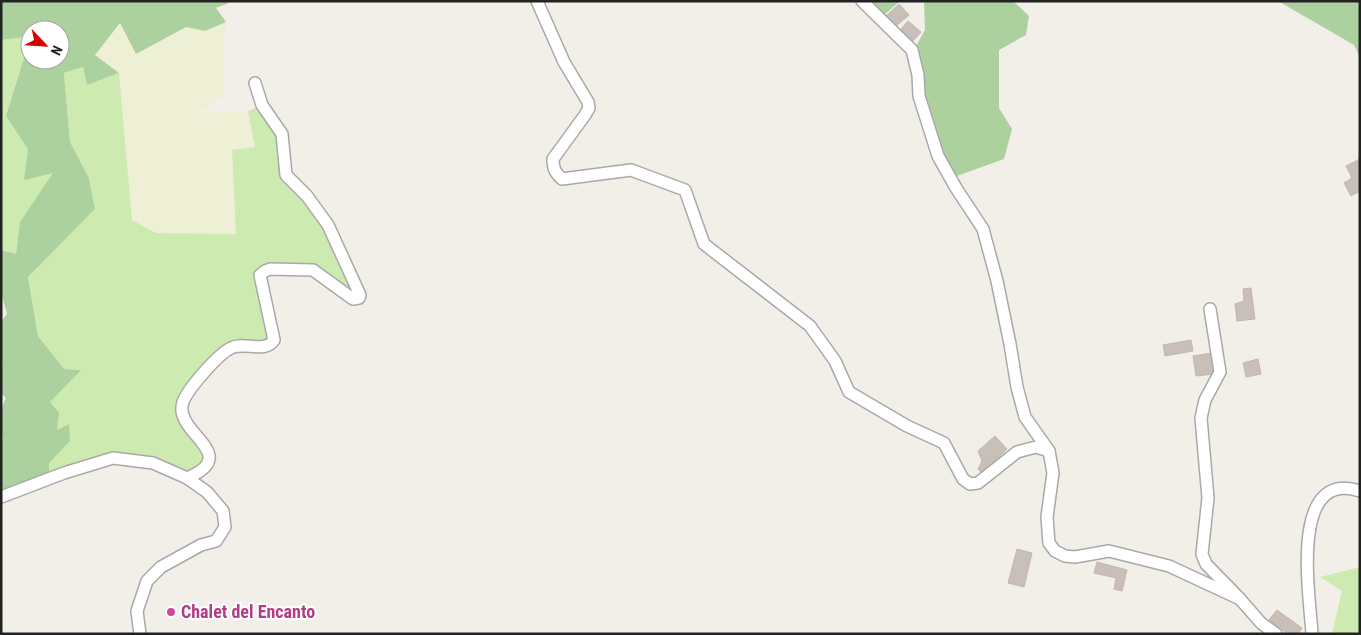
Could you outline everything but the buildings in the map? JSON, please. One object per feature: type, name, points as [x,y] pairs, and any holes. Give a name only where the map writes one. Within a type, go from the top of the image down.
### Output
[{"type":"street","points":[[537,1],[564,62],[588,102],[589,108],[553,159],[553,168],[562,179],[631,170],[685,190],[704,244],[810,326],[835,361],[849,392],[907,426],[944,443],[963,479],[970,484],[978,483],[1017,452],[1036,447],[1049,451]]},
{"type":"street","points":[[862,1],[912,50],[918,75],[919,96],[938,156],[983,229],[997,282],[1017,386],[1026,417],[1049,451],[1053,473],[1048,517],[1049,543],[1056,552],[1065,556],[1075,557],[1109,550],[1137,556],[1169,566],[1240,599]]},
{"type":"street","points":[[187,478],[203,470],[208,463],[209,454],[205,445],[184,421],[181,413],[185,396],[205,371],[230,348],[239,345],[266,347],[271,345],[274,340],[260,275],[270,269],[313,270],[353,299],[359,298],[360,295],[328,225],[307,196],[286,175],[282,134],[262,105],[254,82]]},
{"type":"street","points":[[1210,309],[1220,372],[1205,400],[1201,418],[1208,498],[1202,554],[1206,564],[1261,622],[1276,634]]},
{"type":"street","points":[[1,497],[64,473],[113,458],[154,463],[187,478],[207,492],[223,512],[226,526],[216,541],[201,546],[161,567],[147,581],[137,611],[140,634]]},
{"type":"street","points":[[1312,634],[1306,544],[1313,514],[1321,498],[1334,489],[1360,491]]},
{"type":"green space","points":[[1,1],[227,1],[229,3],[216,8],[226,22],[205,31],[186,27],[136,54],[120,23],[95,55],[119,73],[87,85],[83,67],[64,73],[70,142],[89,178],[95,209],[28,277],[38,336],[64,369],[81,370],[50,402],[59,413],[57,430],[69,424],[70,441],[49,463],[49,475],[1,493],[1,440],[3,439],[1,418],[6,398],[1,393],[1,368],[3,364],[1,363],[1,322],[7,314],[1,292],[1,250],[16,254],[20,222],[53,173],[24,180],[28,149],[6,116],[20,70],[70,70],[70,20],[20,20],[20,37],[1,40]]},
{"type":"green space","points":[[868,1],[900,1],[883,16]]},
{"type":"green space","points":[[924,1],[1013,1],[1029,16],[1026,35],[999,50],[999,108],[1012,129],[1004,159],[954,177],[942,155],[922,96],[915,48],[925,30]]},
{"type":"green space","points":[[1278,1],[1360,1],[1360,57],[1354,45]]},
{"type":"green space","points":[[226,22],[223,51],[224,95],[198,113],[248,111],[255,147],[232,151],[236,234],[156,233],[132,220],[119,73],[95,55],[121,23],[137,54],[186,27],[205,31]]},
{"type":"green space","points":[[20,37],[20,69],[6,116],[28,149],[54,173],[20,222],[16,254],[1,250],[1,40]]},
{"type":"green space","points":[[83,67],[87,85],[119,73],[132,220],[156,233],[236,234],[232,150],[255,147],[248,111],[258,107],[279,136],[281,170],[325,227],[356,295],[321,270],[262,268],[270,339],[268,342],[239,341],[178,404],[202,447],[205,461],[187,474],[113,455],[49,475],[49,463],[57,430],[50,402],[80,370],[64,369],[38,336],[28,277],[95,209],[89,178],[70,142],[64,73]]},
{"type":"green space","points":[[1360,567],[1360,634],[1332,634],[1342,591],[1320,577]]},
{"type":"place","name":"Chalet del Encanto","points":[[171,612]]}]
